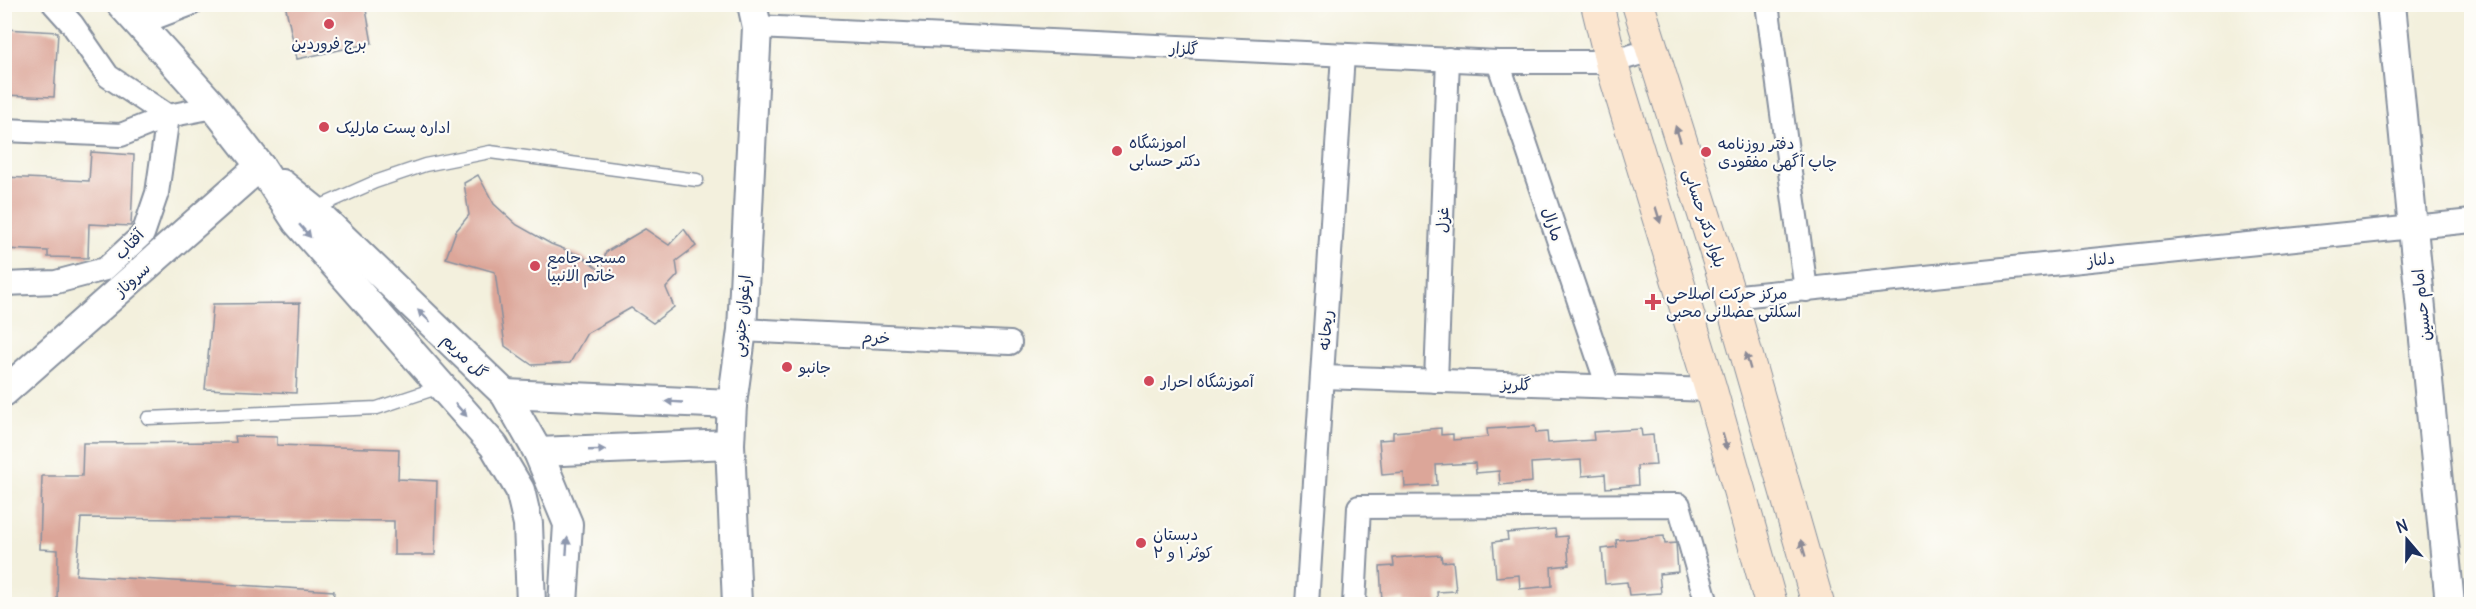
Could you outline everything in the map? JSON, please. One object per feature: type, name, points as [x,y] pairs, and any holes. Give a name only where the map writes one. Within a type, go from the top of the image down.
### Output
[{"type":"main road","points":[[1596,4],[1611,62],[1711,390],[1771,604]]},
{"type":"main road","name":"بلوار دکتر حسابی","points":[[1638,4],[1730,297],[1818,604]]},
{"type":"street","points":[[54,4],[72,24],[108,76],[168,116]]},
{"type":"street","points":[[130,14],[191,4]]},
{"type":"street","name":"امام حسین","points":[[2391,4],[2450,604]]},
{"type":"street","points":[[1768,11],[1806,290]]},
{"type":"street","name":"گلزار","points":[[750,12],[1343,56],[1498,62],[1611,62],[1652,50]]},
{"type":"street","name":"ارغوان جنوبی","points":[[737,604],[730,444],[732,404],[742,330],[750,12]]},
{"type":"street","name":"گل مریم","points":[[130,14],[214,106],[260,166],[297,222],[494,446],[520,490],[528,524],[531,604]]},
{"type":"street","name":"ریحانه","points":[[1307,604],[1343,56]]},
{"type":"street","name":"غزل","points":[[1436,381],[1448,59]]},
{"type":"street","name":"مارال","points":[[1498,62],[1608,387]]},
{"type":"street","points":[[4,130],[121,135],[168,116],[214,106]]},
{"type":"street","name":"آفتاب","points":[[4,285],[56,282],[105,269],[143,234],[157,193],[168,116]]},
{"type":"street","name":"گل مریم","points":[[260,166],[313,209],[505,394],[538,452],[568,524],[562,604]]},
{"type":"street","name":"سروناز","points":[[4,393],[260,166]]},
{"type":"street","name":"دلناز","points":[[1730,297],[2472,221]]},
{"type":"street","name":"خرم","points":[[742,330],[1010,343]]},
{"type":"street","name":"گلریز","points":[[1322,377],[1711,390]]},
{"type":"street","points":[[505,394],[732,404]]},
{"type":"street","points":[[538,452],[730,444]]},
{"type":"street","points":[[1354,604],[1359,507],[1679,505],[1707,604]]},
{"type":"lane","points":[[313,209],[375,182],[425,165],[490,152],[697,180]]},
{"type":"lane","points":[[148,418],[377,408],[440,387]]},
{"type":"building","name":"برج فروردین","points":[[285,4],[365,4],[372,43],[297,59]]},
{"type":"building","points":[[4,29],[58,32],[54,97],[4,95]]},
{"type":"building","points":[[91,152],[134,155],[131,226],[89,224],[88,258],[48,257],[48,251],[4,249],[4,177],[89,181]]},
{"type":"building","name":"مسجد جامع خاتم الانبیا","points":[[478,175],[494,204],[517,225],[551,244],[582,256],[601,271],[606,252],[645,229],[669,245],[684,229],[696,246],[676,261],[678,275],[666,288],[674,307],[653,323],[631,308],[587,333],[570,363],[532,365],[505,346],[495,272],[446,258],[456,231],[469,215],[464,183]]},
{"type":"building","points":[[300,303],[296,393],[205,389],[213,304]]},
{"type":"building","points":[[1535,426],[1536,433],[1547,432],[1548,443],[1594,440],[1593,432],[1641,429],[1642,436],[1653,435],[1656,465],[1637,466],[1638,485],[1606,488],[1605,474],[1582,476],[1581,460],[1531,463],[1532,482],[1500,485],[1499,471],[1476,473],[1475,463],[1436,465],[1437,485],[1405,487],[1404,473],[1382,475],[1379,440],[1393,439],[1393,432],[1441,428],[1441,435],[1453,434],[1453,440],[1488,437],[1487,429]]},
{"type":"building","points":[[235,436],[277,437],[277,445],[399,449],[398,479],[437,481],[435,555],[394,555],[394,521],[81,518],[76,575],[334,591],[333,604],[57,604],[58,550],[40,549],[42,476],[82,476],[83,443],[236,442]]},
{"type":"building","points":[[1555,529],[1556,537],[1567,536],[1569,565],[1551,567],[1552,586],[1520,589],[1519,575],[1496,577],[1493,542],[1508,540],[1507,533]]},
{"type":"building","points":[[1664,536],[1665,544],[1676,543],[1678,572],[1659,574],[1661,593],[1629,595],[1627,582],[1605,584],[1602,549],[1617,547],[1616,540]]},
{"type":"building","points":[[1441,555],[1442,562],[1453,561],[1456,591],[1437,592],[1438,604],[1405,604],[1405,600],[1382,602],[1380,567],[1394,566],[1393,558]]},
{"type":"place","name":"برج فروردین","points":[[329,24]]},
{"type":"place","name":"اداره پست مارلیک","points":[[324,127]]},
{"type":"place","name":"اموزشگاه دکتر حسابی","points":[[1117,151]]},
{"type":"place","name":"دفتر روزنامه چاپ آگهی مفقودی","points":[[1706,152]]},
{"type":"place","name":"مسجد جامع خاتم الانبیا","points":[[535,266]]},
{"type":"place","name":"مرکز حرکت اصلاحی اسکلتی عضلانی محبی","points":[[1653,302]]},
{"type":"place","name":"جانبو","points":[[787,367]]},
{"type":"place","name":"آموزشگاه احرار","points":[[1149,381]]},
{"type":"place","name":"دبستان کوثر ۱ و ۲","points":[[1141,543]]}]
